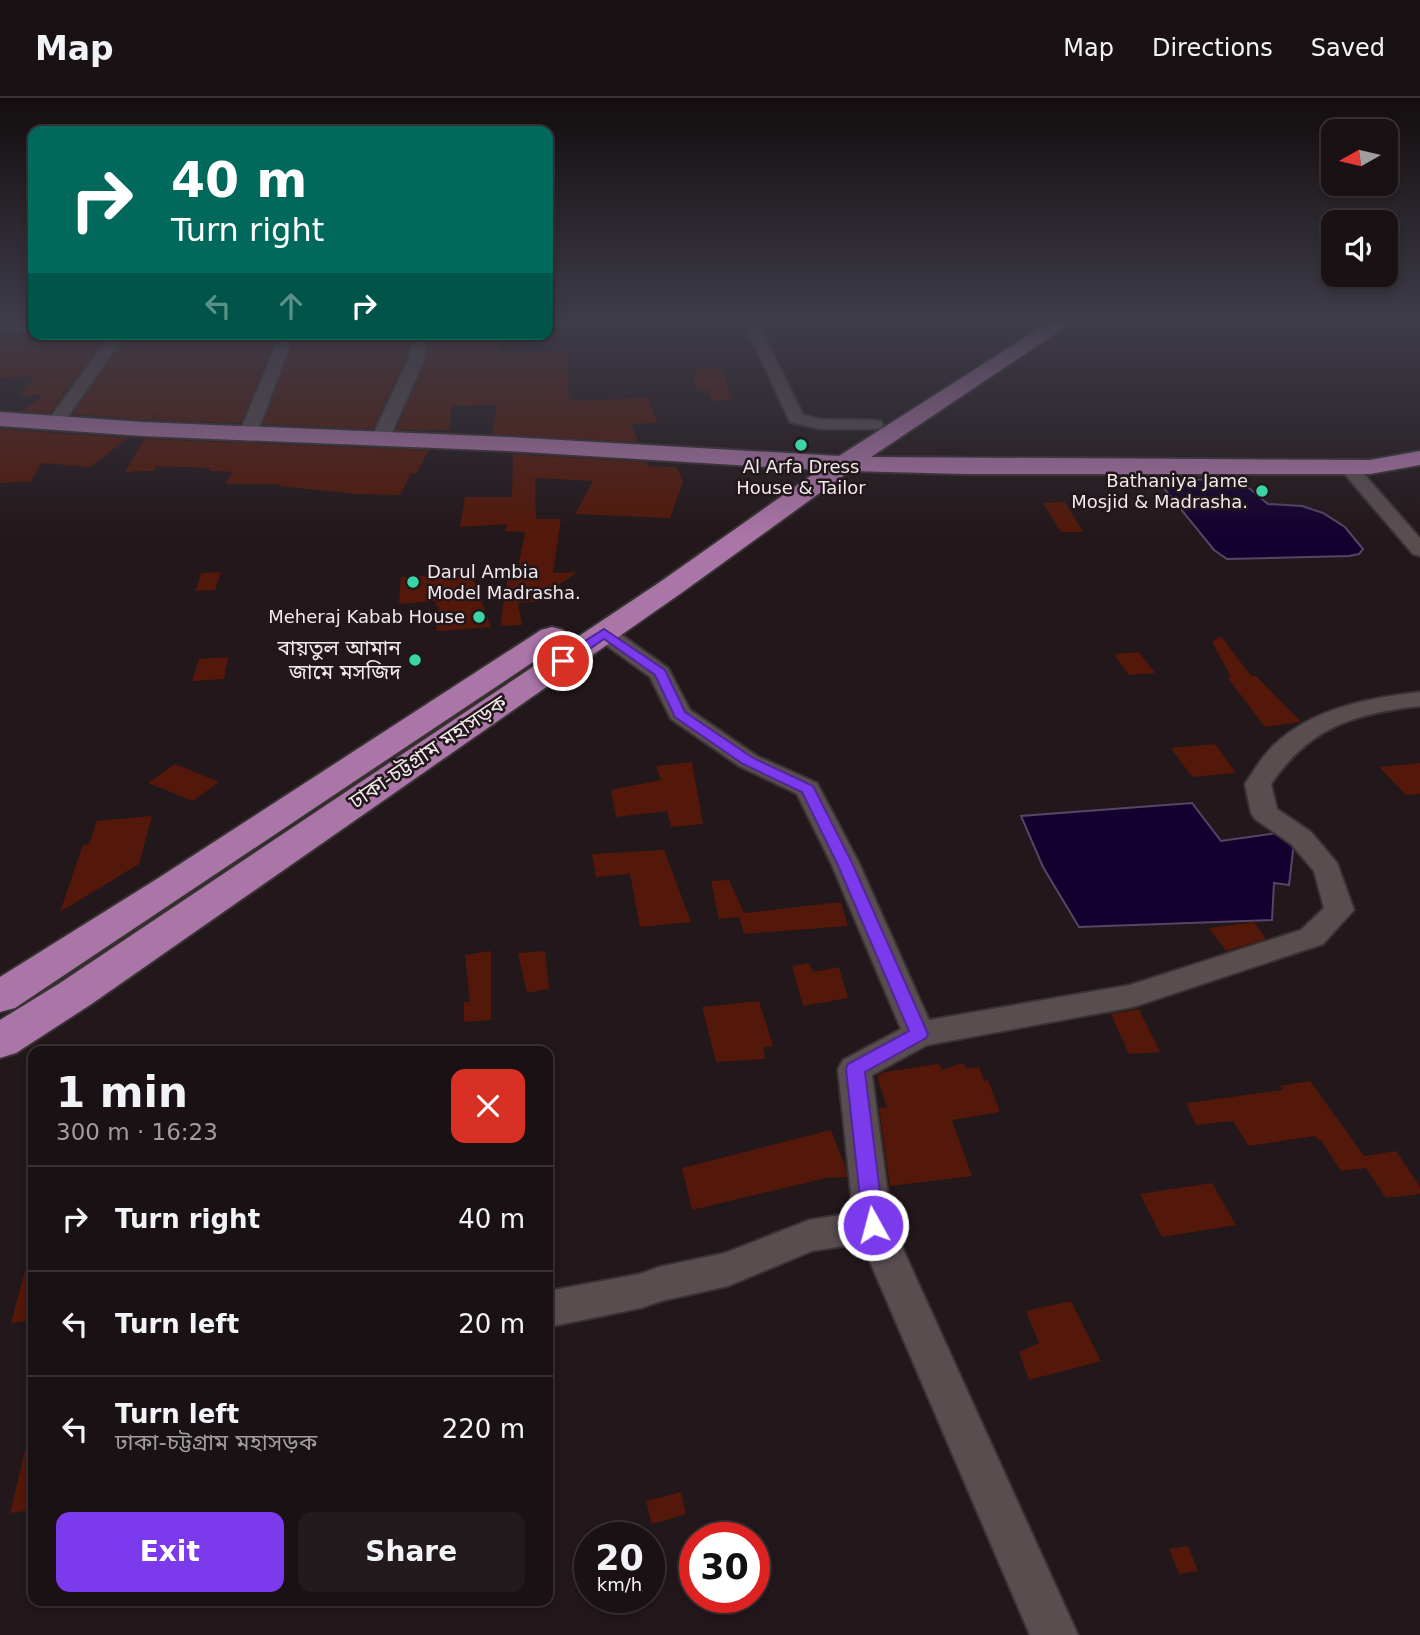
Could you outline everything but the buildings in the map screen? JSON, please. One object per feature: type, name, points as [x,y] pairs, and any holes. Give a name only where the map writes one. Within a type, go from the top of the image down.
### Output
[{"type":"highway","name":"ঢাকা-চট্টগ্রাম মহাসড়ক","points":[[0,1041],[75,995],[604,633],[831,463],[876,425],[925,393]]},
{"type":"highway","name":"ঢাকা-চট্টগ্রাম মহাসড়ক","points":[[0,997],[831,463],[946,393]]},
{"type":"highway","points":[[0,419],[831,463],[965,467],[1370,467],[1420,458]]},
{"type":"street","points":[[55,422],[76,393]]},
{"type":"street","points":[[248,434],[264,393]]},
{"type":"street","points":[[380,439],[401,393]]},
{"type":"street","points":[[784,393],[796,418],[820,424],[876,425]]},
{"type":"street","points":[[1348,467],[1420,550]]},
{"type":"street","points":[[604,633],[660,673],[680,714],[748,761],[808,789],[845,863],[919,1034]]},
{"type":"street","points":[[1054,1635],[873,1225],[855,1069],[919,1034],[1133,996],[1312,937],[1339,910],[1327,869],[1301,838],[1264,813],[1258,784],[1283,750],[1318,724],[1373,704],[1420,699]]},
{"type":"street","points":[[553,1308],[641,1291],[659,1284],[728,1269],[810,1236],[873,1225]]},
{"type":"shaded area","points":[[1238,479],[1268,504],[1302,506],[1323,513],[1345,527],[1363,549],[1359,554],[1349,556],[1227,559],[1214,550],[1163,487],[1164,482],[1172,480]]},
{"type":"shaded area","points":[[1192,803],[1221,841],[1277,833],[1294,842],[1289,885],[1274,883],[1272,920],[1079,927],[1043,867],[1021,816]]},
{"type":"place","name":"Al Arfa Dress House & Tailor","points":[[801,445]]},
{"type":"place","name":"Bathaniya Jame Mosjid & Madrasha.","points":[[1262,491]]},
{"type":"place","name":"Darul Ambia Model Madrasha.","points":[[413,582]]},
{"type":"place","name":"Meheraj Kabab House","points":[[479,617]]},
{"type":"place","name":"বায়তুল আমান জামে মসজিদ","points":[[415,660]]},
{"type":"route","points":[[563,661],[604,633],[660,673],[680,714],[748,761],[808,789],[845,863],[919,1034],[855,1069],[873,1225]]}]
